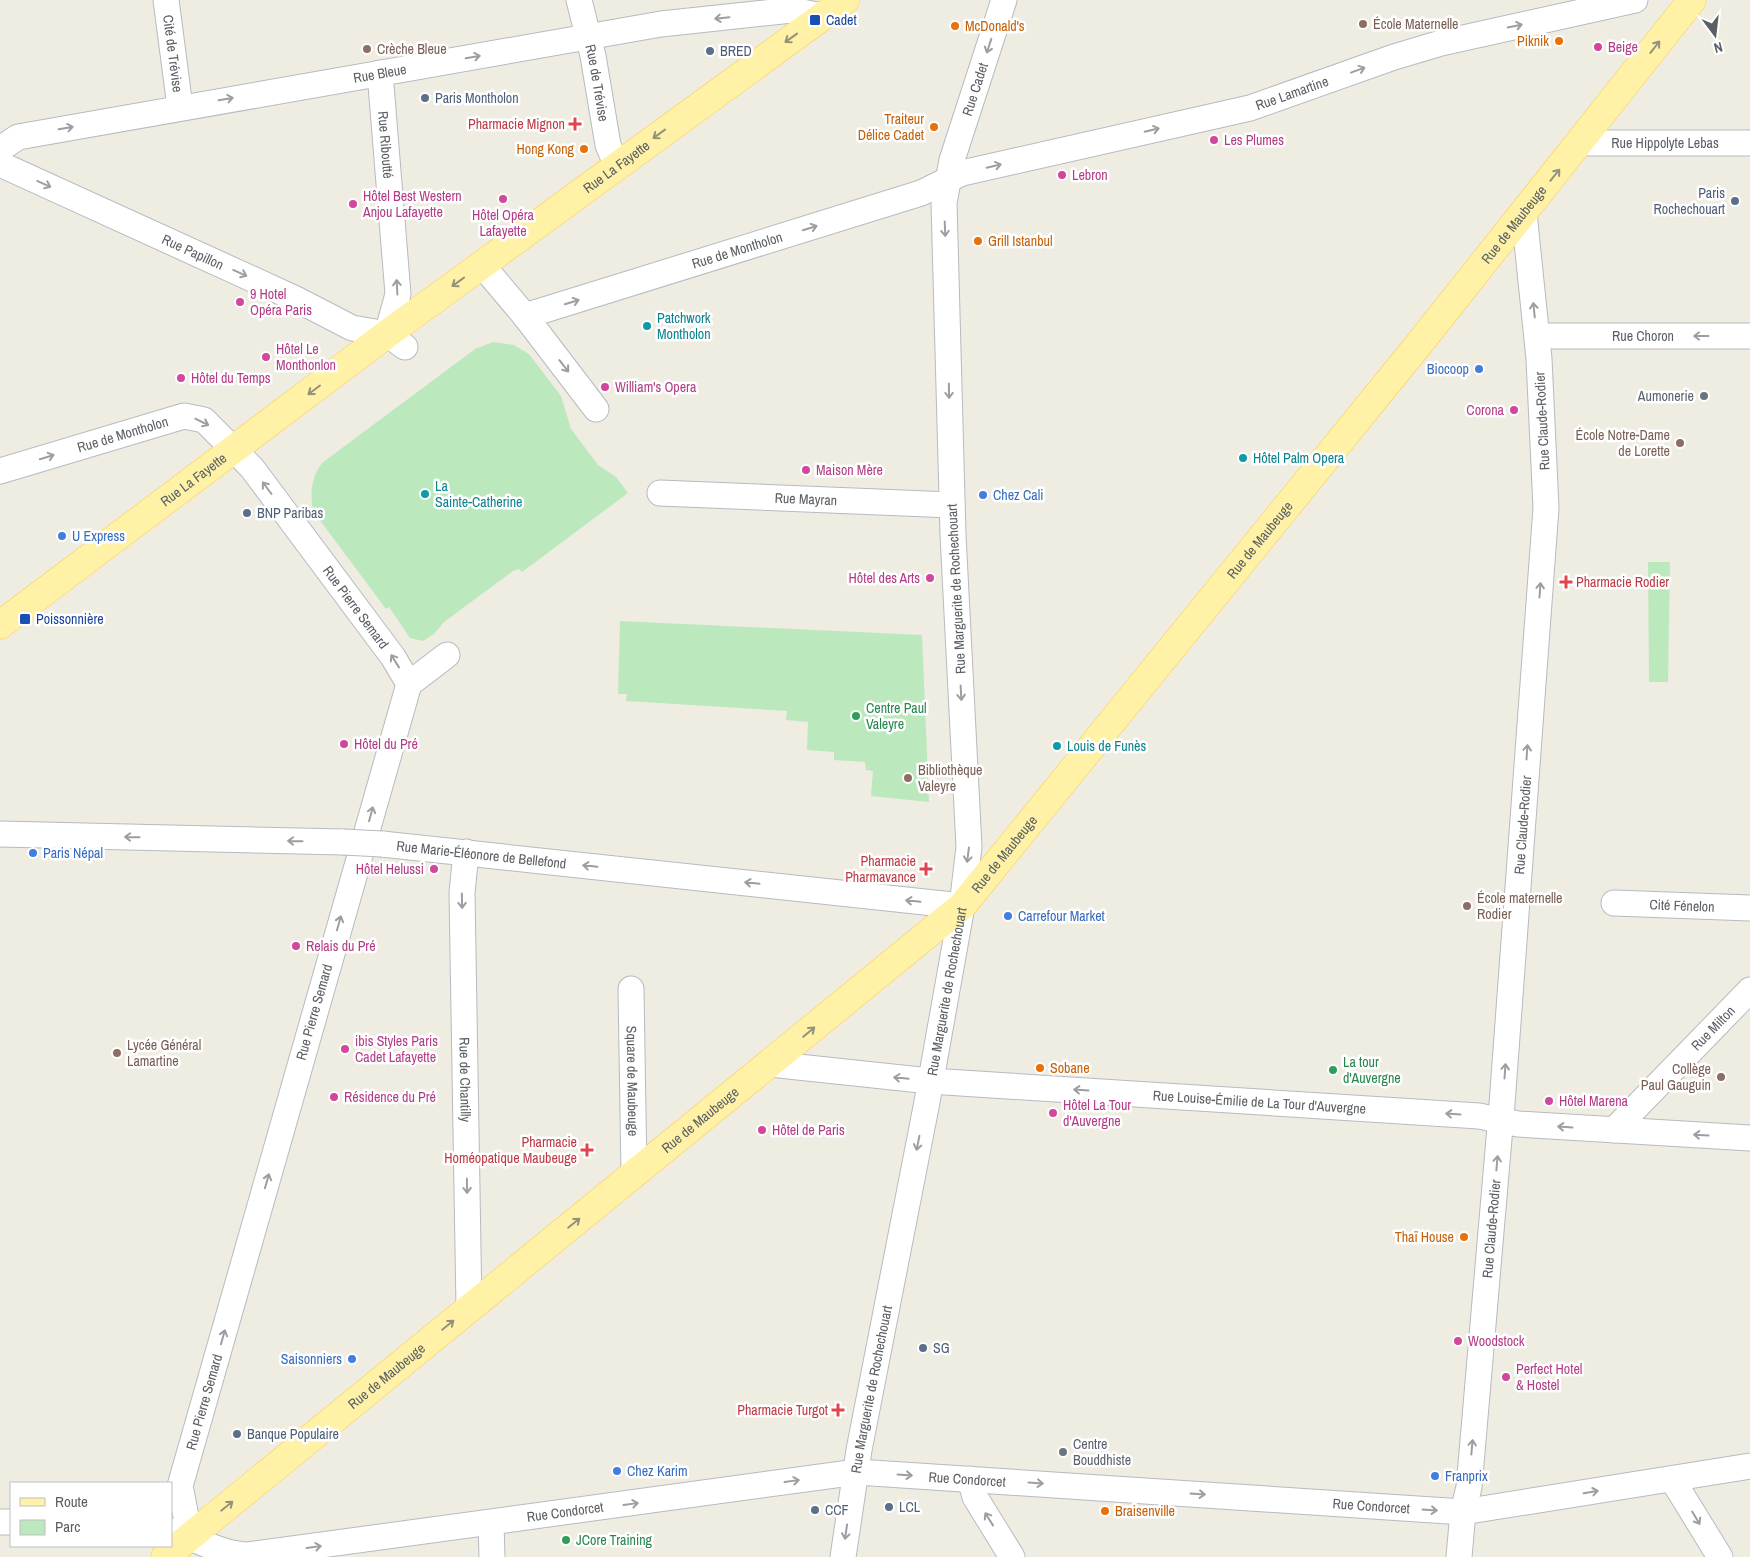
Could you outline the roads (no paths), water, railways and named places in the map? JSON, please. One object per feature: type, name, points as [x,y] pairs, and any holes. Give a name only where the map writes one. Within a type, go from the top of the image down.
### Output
[{"type":"main road","name":"Rue La Fayette","points":[[0,625],[233,451],[396,341],[482,265],[845,0]]},
{"type":"main road","name":"Rue de Maubeuge","points":[[172,1546],[180,1534],[469,1308],[962,906],[1524,213],[1692,0]]},
{"type":"street","name":"Cité de Trévise","points":[[166,0],[180,108]]},
{"type":"street","name":"Rue de Trévise","points":[[579,0],[593,56],[608,145],[617,166]]},
{"type":"street","name":"Rue Cadet","points":[[948,180],[952,160],[1004,0]]},
{"type":"street","name":"Rue Lamartine","points":[[948,180],[962,173],[1250,108],[1394,57],[1456,38],[1635,0]]},
{"type":"street","name":"Rue Bleue","points":[[0,149],[18,137],[661,24],[792,10],[822,16]]},
{"type":"street","name":"Rue Riboutté","points":[[380,73],[398,294],[396,341]]},
{"type":"street","name":"Rue Hippolyte Lebas","points":[[1580,143],[1750,143]]},
{"type":"street","name":"Rue Papillon","points":[[0,164],[296,299],[352,328],[396,341]]},
{"type":"street","name":"Rue de Montholon","points":[[525,316],[921,193],[948,180]]},
{"type":"street","name":"Rue Marguerite de Rochechouart","points":[[843,1557],[856,1472],[962,906],[970,847],[952,504],[944,203],[948,180]]},
{"type":"street","name":"Rue Claude-Rodier","points":[[1459,1557],[1463,1512],[1469,1486],[1501,1120],[1546,508],[1537,336],[1524,213]]},
{"type":"street","points":[[482,265],[525,316],[596,409]]},
{"type":"street","name":"Rue Choron","points":[[1537,336],[1750,336]]},
{"type":"street","name":"Rue de Montholon","points":[[0,471],[184,416],[204,420],[233,451]]},
{"type":"street","name":"Rue Pierre Semard","points":[[180,1534],[180,1486],[408,684],[394,658],[272,493],[252,468],[233,451]]},
{"type":"street","name":"Rue Mayran","points":[[660,492],[952,504]]},
{"type":"street","points":[[408,684],[447,655]]},
{"type":"street","name":"Rue Marie-Éléonore de Bellefond","points":[[0,834],[382,844],[962,906]]},
{"type":"street","name":"Rue de Chantilly","points":[[466,852],[462,893],[469,1308]]},
{"type":"street","name":"Cité Fénelon","points":[[1614,903],[1750,908]]},
{"type":"street","name":"Square de Maubeuge","points":[[631,989],[634,1175]]},
{"type":"street","name":"Rue Milton","points":[[1614,1130],[1750,990]]},
{"type":"street","name":"Rue Louise-Émilie de La Tour d'Auvergne","points":[[770,1064],[930,1081],[1479,1116],[1518,1124],[1750,1138]]},
{"type":"street","name":"Rue Condorcet","points":[[180,1534],[233,1555],[248,1556],[856,1472],[1463,1512],[1750,1466]]},
{"type":"street","points":[[970,1479],[975,1497],[1012,1557]]},
{"type":"street","points":[[1672,1479],[1720,1557]]},
{"type":"street","points":[[491,1523],[492,1557]]},
{"type":"place","name":"Cadet","points":[[815,20]]},
{"type":"place","name":"École Maternelle","points":[[1363,24]]},
{"type":"place","name":"McDonald's","points":[[955,26]]},
{"type":"place","name":"Piknik","points":[[1559,41]]},
{"type":"place","name":"Beige","points":[[1598,47]]},
{"type":"place","name":"Crèche Bleue","points":[[367,49]]},
{"type":"place","name":"BRED","points":[[710,51]]},
{"type":"place","name":"Paris Montholon","points":[[425,98]]},
{"type":"place","name":"Pharmacie Mignon","points":[[575,124]]},
{"type":"place","name":"Traiteur Délice Cadet","points":[[934,127]]},
{"type":"place","name":"Les Plumes","points":[[1214,140]]},
{"type":"place","name":"Hong Kong","points":[[584,149]]},
{"type":"place","name":"Lebron","points":[[1062,175]]},
{"type":"place","name":"Hôtel Opéra Lafayette","points":[[503,199]]},
{"type":"place","name":"Paris Rochechouart","points":[[1735,201]]},
{"type":"place","name":"Hôtel Best Western Anjou Lafayette","points":[[353,204]]},
{"type":"place","name":"Grill Istanbul","points":[[978,241]]},
{"type":"place","name":"9 Hotel Opéra Paris","points":[[240,302]]},
{"type":"place","name":"Patchwork Montholon","points":[[647,326]]},
{"type":"place","name":"Hôtel Le Monthonlon","points":[[266,357]]},
{"type":"place","name":"Biocoop","points":[[1479,369]]},
{"type":"place","name":"Hôtel du Temps","points":[[181,378]]},
{"type":"place","name":"William's Opera","points":[[605,387]]},
{"type":"place","name":"Aumonerie","points":[[1704,396]]},
{"type":"place","name":"Corona","points":[[1514,410]]},
{"type":"place","name":"École Notre-Dame de Lorette","points":[[1680,443]]},
{"type":"place","name":"Hôtel Palm Opera","points":[[1243,458]]},
{"type":"place","name":"Maison Mère","points":[[806,470]]},
{"type":"place","name":"La Sainte-Catherine","points":[[425,494]]},
{"type":"place","name":"Chez Cali","points":[[983,495]]},
{"type":"place","name":"BNP Paribas","points":[[247,513]]},
{"type":"place","name":"U Express","points":[[62,536]]},
{"type":"place","name":"Hôtel des Arts","points":[[930,578]]},
{"type":"place","name":"Pharmacie Rodier","points":[[1566,582]]},
{"type":"place","name":"Poissonnière","points":[[25,619]]},
{"type":"place","name":"Centre Paul Valeyre","points":[[856,716]]},
{"type":"place","name":"Hôtel du Pré","points":[[344,744]]},
{"type":"place","name":"Louis de Funès","points":[[1057,746]]},
{"type":"place","name":"Bibliothèque Valeyre","points":[[908,778]]},
{"type":"place","name":"Paris Népal","points":[[33,853]]},
{"type":"place","name":"Hôtel Helussi","points":[[434,869]]},
{"type":"place","name":"Pharmacie Pharmavance","points":[[926,869]]},
{"type":"place","name":"École maternelle Rodier","points":[[1467,906]]},
{"type":"place","name":"Carrefour Market","points":[[1008,916]]},
{"type":"place","name":"Relais du Pré","points":[[296,946]]},
{"type":"place","name":"ibis Styles Paris Cadet Lafayette","points":[[345,1049]]},
{"type":"place","name":"Lycée Général Lamartine","points":[[117,1053]]},
{"type":"place","name":"Sobane","points":[[1040,1068]]},
{"type":"place","name":"La tour d'Auvergne","points":[[1333,1070]]},
{"type":"place","name":"Collège Paul Gauguin","points":[[1721,1077]]},
{"type":"place","name":"Résidence du Pré","points":[[334,1097]]},
{"type":"place","name":"Hôtel Marena","points":[[1549,1101]]},
{"type":"place","name":"Hôtel La Tour d'Auvergne","points":[[1053,1113]]},
{"type":"place","name":"Hôtel de Paris","points":[[762,1130]]},
{"type":"place","name":"Pharmacie Homéopatique Maubeuge","points":[[587,1150]]},
{"type":"place","name":"Thaï House","points":[[1464,1237]]},
{"type":"place","name":"Woodstock","points":[[1458,1341]]},
{"type":"place","name":"SG","points":[[923,1348]]},
{"type":"place","name":"Saisonniers","points":[[352,1359]]},
{"type":"place","name":"Perfect Hotel & Hostel","points":[[1506,1377]]},
{"type":"place","name":"Pharmacie Turgot","points":[[838,1410]]},
{"type":"place","name":"Banque Populaire","points":[[237,1434]]},
{"type":"place","name":"Centre Bouddhiste","points":[[1063,1452]]},
{"type":"place","name":"Chez Karim","points":[[617,1471]]},
{"type":"place","name":"Franprix","points":[[1435,1476]]},
{"type":"place","name":"LCL","points":[[889,1507]]},
{"type":"place","name":"CCF","points":[[815,1510]]},
{"type":"place","name":"Braisenville","points":[[1105,1511]]},
{"type":"place","name":"JCore Training","points":[[566,1540]]}]
